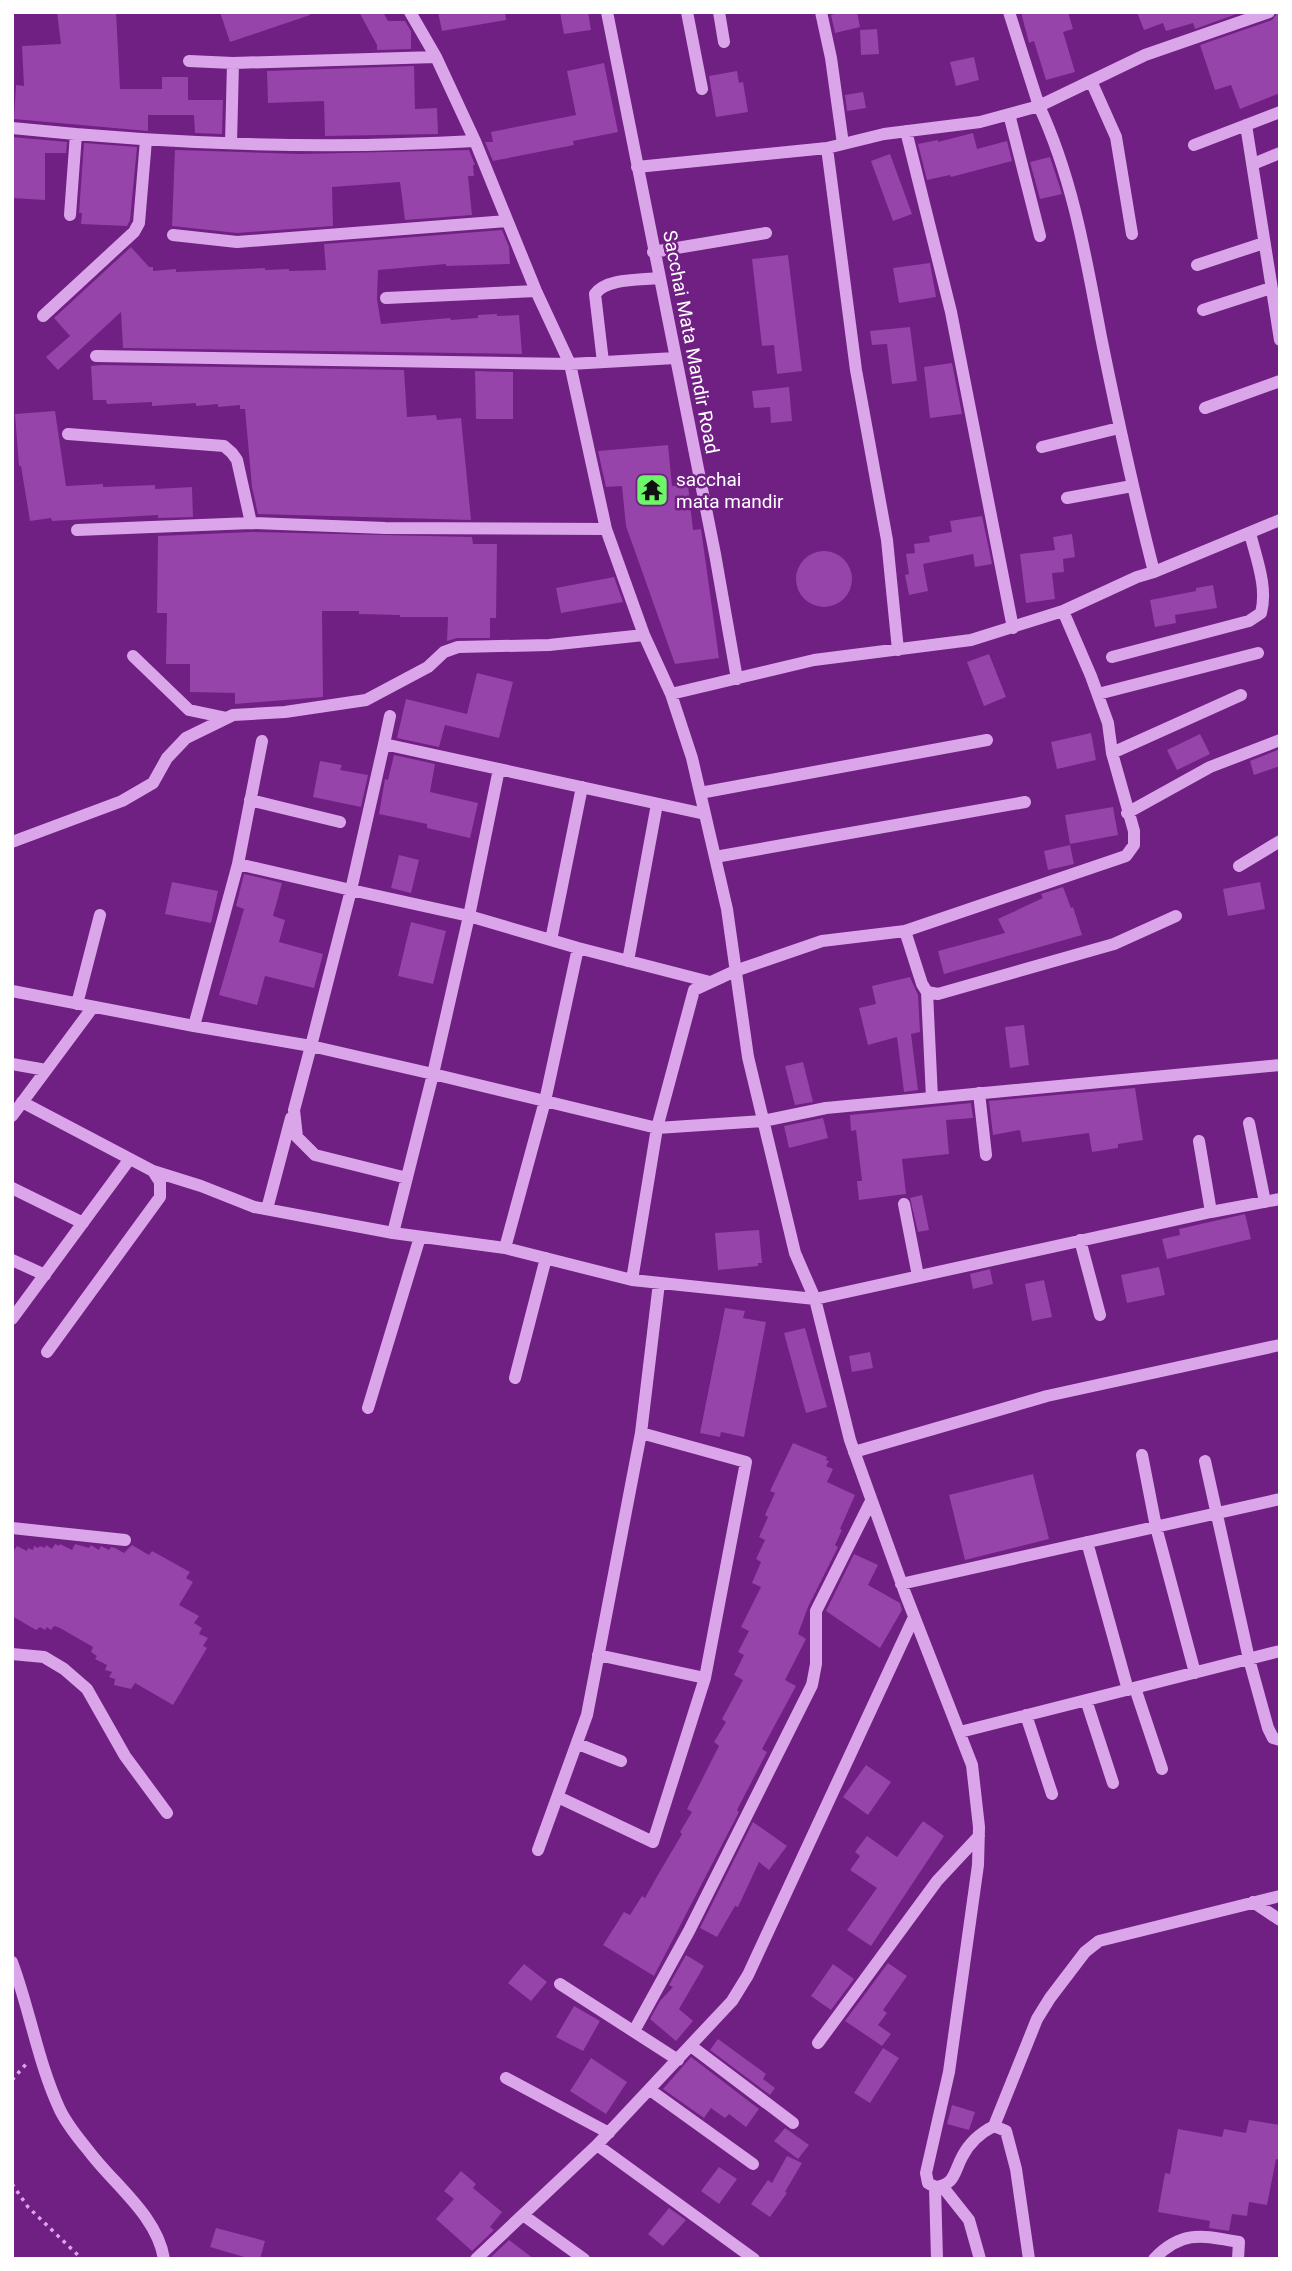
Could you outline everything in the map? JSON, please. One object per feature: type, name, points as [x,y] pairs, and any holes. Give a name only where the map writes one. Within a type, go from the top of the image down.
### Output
[{"type":"street","points":[[410,12],[436,57],[475,141],[536,291],[570,364],[606,529],[644,635],[671,694],[692,758],[727,909],[748,1057],[795,1253],[815,1299],[854,1452],[901,1584],[972,1765],[979,1836],[978,1865],[949,2072],[926,2173],[928,2183],[938,2187],[969,2220],[980,2259]]},
{"type":"street","name":"Sacchai Mata Mandir Road","points":[[607,12],[715,554],[737,679]]},
{"type":"street","points":[[687,12],[702,89]]},
{"type":"street","points":[[719,12],[724,43]]},
{"type":"street","points":[[821,12],[831,58],[843,144]]},
{"type":"street","points":[[1009,12],[1075,205],[1119,428],[1154,572]]},
{"type":"street","points":[[637,167],[827,148],[906,131],[979,122],[1039,106],[1145,55],[1269,12]]},
{"type":"street","points":[[189,61],[233,63],[436,57]]},
{"type":"street","points":[[231,143],[233,63]]},
{"type":"street","points":[[1091,81],[1116,137],[1132,234]]},
{"type":"street","points":[[1194,145],[1280,112]]},
{"type":"street","points":[[1009,114],[1040,236]]},
{"type":"street","points":[[1246,125],[1275,294],[1280,340]]},
{"type":"street","points":[[12,128],[146,140],[231,143],[391,146],[475,141]]},
{"type":"street","points":[[906,131],[951,313],[1013,628]]},
{"type":"street","points":[[70,215],[76,134]]},
{"type":"street","points":[[43,316],[134,232],[139,223],[146,140]]},
{"type":"street","points":[[827,148],[856,370],[887,540],[898,650]]},
{"type":"street","points":[[1253,164],[1280,153]]},
{"type":"street","points":[[173,235],[237,242],[507,221]]},
{"type":"street","points":[[653,252],[766,233]]},
{"type":"street","points":[[1197,265],[1265,243]]},
{"type":"street","points":[[603,362],[595,294],[600,287],[610,284],[658,278]]},
{"type":"street","points":[[386,298],[536,291]]},
{"type":"street","points":[[1203,310],[1275,294]]},
{"type":"street","points":[[96,356],[570,364],[675,358]]},
{"type":"street","points":[[1205,408],[1280,381]]},
{"type":"street","points":[[1042,447],[1119,428]]},
{"type":"street","points":[[68,434],[223,446],[236,460],[251,523]]},
{"type":"street","points":[[1067,498],[1132,485]]},
{"type":"street","points":[[671,694],[814,660],[971,640],[1063,611],[1137,577],[1280,520]]},
{"type":"street","points":[[77,530],[251,523],[385,528],[606,529]]},
{"type":"street","points":[[1112,657],[1249,621],[1261,613],[1263,589],[1250,533]]},
{"type":"street","points":[[632,1280],[657,1128],[694,990],[735,971],[822,941],[905,931],[1126,856],[1134,845],[1134,831],[1112,753],[1108,723],[1063,611]]},
{"type":"street","points":[[12,842],[122,801],[153,783],[167,758],[186,737],[233,715],[285,712],[366,701],[428,667],[444,652],[458,647],[549,645],[644,635]]},
{"type":"street","points":[[1098,694],[1258,653]]},
{"type":"street","points":[[133,656],[189,710],[227,718]]},
{"type":"street","points":[[1112,753],[1241,695]]},
{"type":"street","points":[[267,1209],[351,890],[390,716]]},
{"type":"street","points":[[700,793],[987,740]]},
{"type":"street","points":[[1128,813],[1210,767],[1280,740]]},
{"type":"street","points":[[194,1026],[238,863],[262,741]]},
{"type":"street","points":[[384,744],[705,814]]},
{"type":"street","points":[[393,1233],[433,1074],[499,769]]},
{"type":"street","points":[[551,940],[582,787]]},
{"type":"street","points":[[250,800],[340,822]]},
{"type":"street","points":[[715,857],[1025,802]]},
{"type":"street","points":[[628,961],[657,804]]},
{"type":"street","points":[[1239,866],[1280,841]]},
{"type":"street","points":[[238,863],[469,916],[710,982]]},
{"type":"street","points":[[77,1004],[100,915]]},
{"type":"street","points":[[928,992],[938,994],[1064,960],[1114,944],[1177,916]]},
{"type":"street","points":[[905,931],[922,984],[928,992],[932,1098]]},
{"type":"street","points":[[505,1248],[545,1101],[578,948]]},
{"type":"street","points":[[12,991],[310,1046],[657,1128],[763,1121],[826,1108],[1280,1065]]},
{"type":"street","points":[[12,1116],[93,1007]]},
{"type":"street","points":[[12,1064],[46,1070]]},
{"type":"street","points":[[979,1093],[986,1155]]},
{"type":"street","points":[[22,1102],[153,1171],[254,1207],[393,1233],[505,1248],[632,1280],[815,1299],[1280,1199]]},
{"type":"street","points":[[293,1110],[297,1138],[315,1155],[407,1178]]},
{"type":"street","points":[[1249,1123],[1265,1202]]},
{"type":"street","points":[[1199,1141],[1211,1212]]},
{"type":"street","points":[[12,1319],[129,1160]]},
{"type":"street","points":[[47,1352],[160,1197],[160,1182],[153,1171]]},
{"type":"street","points":[[12,1188],[83,1223]]},
{"type":"street","points":[[904,1204],[918,1276]]},
{"type":"street","points":[[368,1408],[420,1237]]},
{"type":"street","points":[[1080,1241],[1100,1315]]},
{"type":"street","points":[[515,1378],[546,1258]]},
{"type":"street","points":[[12,1260],[45,1275]]},
{"type":"street","points":[[538,1850],[587,1715],[641,1433],[659,1283]]},
{"type":"street","points":[[12,1296],[23,1305]]},
{"type":"street","points":[[854,1452],[1047,1396],[1280,1345]]},
{"type":"street","points":[[558,1797],[653,1842],[705,1678],[746,1462],[641,1433]]},
{"type":"street","points":[[1142,1455],[1156,1527],[1195,1673]]},
{"type":"street","points":[[1205,1461],[1249,1659],[1268,1728],[1273,1738],[1280,1740]]},
{"type":"street","points":[[901,1584],[1280,1499]]},
{"type":"street","points":[[634,2031],[689,1931],[812,1685],[816,1664],[816,1611],[872,1501]]},
{"type":"street","points":[[12,1528],[125,1540]]},
{"type":"street","points":[[1087,1542],[1131,1689],[1162,1769]]},
{"type":"street","points":[[476,2259],[609,2133],[732,2001],[748,1975],[914,1617]]},
{"type":"street","points":[[960,1732],[1280,1651]]},
{"type":"street","points":[[12,1654],[44,1657],[64,1669],[87,1689],[125,1756],[167,1814]]},
{"type":"street","points":[[598,1655],[705,1678]]},
{"type":"street","points":[[1086,1700],[1114,1783]]},
{"type":"street","points":[[1026,1715],[1052,1794]]},
{"type":"street","points":[[578,1744],[621,1761]]},
{"type":"street","points":[[818,2043],[937,1881],[979,1836]]},
{"type":"street","points":[[938,2187],[950,2182],[957,2175],[961,2158],[972,2142],[981,2132],[994,2126],[1037,2019],[1086,1952],[1100,1941],[1280,1896]]},
{"type":"street","points":[[1253,1902],[1280,1920]]},
{"type":"street","points":[[12,1962],[61,2112],[88,2151],[148,2220],[163,2250],[164,2259]]},
{"type":"street","points":[[560,1984],[678,2060]]},
{"type":"street","points":[[691,2046],[793,2123]]},
{"type":"street","points":[[506,2078],[609,2133]]},
{"type":"street","points":[[650,2090],[753,2164]]},
{"type":"street","points":[[994,2126],[1006,2131],[1011,2145],[1024,2210],[1029,2259]]},
{"type":"street","points":[[597,2145],[754,2259]]},
{"type":"street","points":[[937,2259],[938,2187]]},
{"type":"street","points":[[523,2215],[584,2259]]},
{"type":"street","points":[[1154,2259],[1162,2250],[1198,2235],[1239,2242],[1238,2259]]},
{"type":"path","points":[[12,2184],[28,2207],[82,2259]]},
{"type":"building","points":[[57,12],[116,12],[120,89],[162,89],[162,77],[188,77],[188,100],[223,100],[222,134],[195,133],[194,115],[148,115],[148,131],[14,119],[16,85],[24,86],[22,46],[61,44]]},
{"type":"building","points":[[220,12],[309,12],[310,15],[230,42]]},
{"type":"building","points":[[359,12],[383,12],[388,21],[405,21],[411,31],[411,49],[377,50],[377,45]]},
{"type":"building","points":[[438,12],[505,12],[506,20],[442,31]]},
{"type":"building","points":[[560,12],[588,12],[591,30],[564,34]]},
{"type":"building","points":[[857,12],[860,27],[835,33],[831,15]]},
{"type":"building","points":[[1021,12],[1068,12],[1073,29],[1063,32],[1075,72],[1046,80],[1034,41],[1029,43]]},
{"type":"building","points":[[1137,12],[1242,12],[1195,29],[1193,23],[1166,31],[1163,23],[1144,30]]},
{"type":"building","points":[[1278,12],[1280,93],[1240,109],[1231,85],[1215,90],[1200,45],[1272,20]]},
{"type":"building","points":[[877,29],[879,54],[861,55],[860,30]]},
{"type":"building","points":[[974,57],[979,80],[956,86],[950,62]]},
{"type":"building","points":[[604,63],[618,132],[573,141],[574,145],[493,161],[485,142],[493,142],[491,132],[576,115],[567,71]]},
{"type":"building","points":[[414,66],[415,109],[437,108],[438,134],[325,136],[324,101],[268,103],[267,71]]},
{"type":"building","points":[[737,71],[739,83],[743,82],[748,112],[716,117],[709,76]]},
{"type":"building","points":[[863,92],[866,108],[847,111],[845,95]]},
{"type":"building","points":[[973,133],[977,149],[1007,141],[1012,161],[951,177],[950,175],[927,180],[918,144]]},
{"type":"building","points":[[12,137],[67,142],[66,153],[45,153],[45,200],[12,198]]},
{"type":"building","points":[[84,143],[137,147],[130,220],[127,226],[81,224],[82,213],[79,213]]},
{"type":"building","points":[[175,150],[301,154],[469,150],[475,165],[474,176],[468,176],[472,215],[405,220],[400,182],[332,187],[333,226],[237,233],[172,226]]},
{"type":"building","points":[[890,154],[912,214],[893,221],[871,161]]},
{"type":"building","points":[[1050,157],[1062,194],[1040,199],[1030,162]]},
{"type":"building","points":[[502,230],[509,247],[510,264],[446,264],[378,270],[377,299],[381,324],[478,318],[478,315],[519,315],[522,354],[123,348],[121,312],[58,370],[46,357],[70,336],[54,318],[131,247],[149,267],[153,267],[153,271],[265,268],[289,271],[326,270],[324,244]]},
{"type":"building","points":[[788,255],[802,371],[777,374],[774,345],[762,346],[752,259]]},
{"type":"building","points":[[930,263],[936,297],[899,303],[893,268]]},
{"type":"building","points":[[910,327],[917,381],[892,384],[887,344],[872,345],[870,331]]},
{"type":"building","points":[[952,363],[962,414],[930,418],[924,367]]},
{"type":"building","points":[[91,366],[404,370],[407,417],[436,415],[437,420],[461,418],[471,520],[258,514],[252,487],[245,409],[240,409],[240,405],[196,406],[196,403],[152,406],[152,402],[107,404],[106,400],[93,400]]},
{"type":"building","points":[[475,371],[513,372],[513,419],[476,419]]},
{"type":"building","points":[[789,387],[792,421],[771,423],[770,407],[754,408],[752,391]]},
{"type":"building","points":[[55,411],[66,486],[155,485],[155,489],[192,487],[193,517],[158,518],[158,515],[30,521],[19,466],[15,414]]},
{"type":"building","points":[[668,445],[672,486],[688,485],[693,530],[701,529],[719,658],[675,664],[626,526],[622,486],[606,487],[598,451]]},
{"type":"building","points":[[982,516],[992,564],[975,567],[973,554],[923,564],[928,591],[909,595],[905,575],[909,574],[906,554],[915,553],[914,544],[930,542],[929,536],[952,532],[950,521]]},
{"type":"building","points":[[251,532],[472,537],[473,544],[497,544],[496,618],[490,618],[490,638],[457,638],[447,641],[448,617],[400,617],[359,614],[359,611],[322,611],[323,697],[235,704],[235,693],[190,692],[190,664],[166,664],[167,613],[157,613],[158,536]]},
{"type":"building","points":[[1072,534],[1075,557],[1063,559],[1064,572],[1052,573],[1055,599],[1026,603],[1020,554],[1055,550],[1053,537]]},
{"type":"building","points":[[824,551],[839,556],[847,564],[852,579],[847,594],[839,602],[824,607],[809,602],[801,594],[796,579],[801,564],[809,556]]},
{"type":"building","points":[[614,577],[623,602],[561,613],[556,588]]},
{"type":"building","points":[[1213,585],[1217,608],[1175,615],[1176,623],[1155,627],[1150,600]]},
{"type":"building","points":[[989,654],[1006,697],[984,706],[967,662]]},
{"type":"building","points":[[477,673],[513,682],[499,738],[445,725],[439,747],[397,738],[406,699],[467,714]]},
{"type":"building","points":[[1091,733],[1096,760],[1057,769],[1051,742]]},
{"type":"building","points":[[1200,734],[1210,754],[1177,770],[1167,750]]},
{"type":"building","points":[[1280,749],[1280,766],[1254,775],[1250,761]]},
{"type":"building","points":[[394,755],[435,764],[430,792],[478,803],[470,838],[427,828],[427,824],[379,814],[385,779],[388,780]]},
{"type":"building","points":[[320,761],[342,765],[340,770],[368,775],[361,807],[313,797]]},
{"type":"building","points":[[1113,807],[1118,835],[1070,844],[1065,815]]},
{"type":"building","points":[[1070,845],[1074,864],[1048,870],[1044,851]]},
{"type":"building","points":[[399,855],[419,860],[411,893],[391,888]]},
{"type":"building","points":[[244,874],[282,883],[273,916],[285,920],[279,942],[323,954],[314,988],[265,976],[257,1005],[219,995],[244,909],[236,906]]},
{"type":"building","points":[[172,882],[218,891],[211,923],[165,914]]},
{"type":"building","points":[[1260,882],[1265,909],[1228,916],[1223,889]]},
{"type":"building","points":[[1063,887],[1082,935],[944,974],[938,951],[1005,933],[998,919],[1043,898],[1041,894]]},
{"type":"building","points":[[411,922],[446,931],[433,984],[398,976]]},
{"type":"building","points":[[910,977],[918,995],[920,1032],[911,1034],[918,1090],[904,1092],[897,1037],[868,1045],[859,1008],[876,1004],[872,986]]},
{"type":"building","points":[[1024,1025],[1029,1065],[1010,1068],[1005,1027]]},
{"type":"building","points":[[803,1062],[813,1102],[795,1105],[785,1066]]},
{"type":"building","points":[[1135,1088],[1143,1140],[1092,1152],[1089,1133],[1022,1142],[1020,1130],[993,1135],[989,1101]]},
{"type":"building","points":[[971,1103],[973,1118],[946,1120],[949,1154],[902,1159],[906,1194],[859,1200],[857,1181],[862,1181],[856,1130],[851,1131],[850,1115]]},
{"type":"building","points":[[823,1118],[828,1138],[789,1148],[784,1126]]},
{"type":"building","points":[[922,1195],[929,1230],[918,1232],[910,1198]]},
{"type":"building","points":[[1245,1214],[1251,1239],[1167,1259],[1162,1239],[1180,1235],[1179,1229]]},
{"type":"building","points":[[759,1230],[762,1263],[758,1263],[758,1266],[718,1270],[715,1233]]},
{"type":"building","points":[[1159,1267],[1165,1295],[1127,1303],[1121,1275]]},
{"type":"building","points":[[990,1269],[993,1284],[973,1289],[970,1274]]},
{"type":"building","points":[[1044,1280],[1052,1317],[1032,1321],[1025,1284]]},
{"type":"building","points":[[725,1308],[745,1311],[743,1318],[766,1322],[744,1437],[721,1432],[720,1437],[700,1433]]},
{"type":"building","points":[[805,1328],[827,1407],[806,1413],[784,1333]]},
{"type":"building","points":[[870,1352],[873,1368],[852,1372],[849,1356]]},
{"type":"building","points":[[793,1443],[827,1457],[826,1460],[829,1461],[826,1466],[833,1469],[827,1482],[855,1495],[840,1529],[842,1530],[835,1545],[838,1547],[808,1607],[798,1634],[806,1639],[785,1680],[796,1686],[762,1749],[767,1752],[737,1810],[739,1812],[654,1976],[603,1945],[624,1912],[630,1915],[642,1896],[645,1898],[682,1834],[680,1832],[692,1812],[687,1809],[719,1746],[714,1742],[726,1722],[722,1719],[743,1680],[734,1675],[744,1655],[738,1652],[749,1631],[741,1627],[761,1587],[752,1583],[761,1562],[756,1559],[765,1540],[759,1537],[775,1493],[770,1491]]},
{"type":"building","points":[[1033,1474],[1049,1539],[965,1560],[949,1495]]},
{"type":"building","points":[[55,1544],[72,1550],[75,1544],[89,1548],[91,1545],[99,1550],[101,1546],[109,1550],[111,1547],[124,1553],[132,1545],[149,1555],[152,1551],[190,1572],[186,1578],[193,1582],[179,1605],[199,1616],[194,1623],[202,1628],[199,1634],[208,1638],[203,1646],[207,1648],[173,1705],[135,1683],[131,1689],[114,1685],[115,1679],[109,1677],[112,1672],[105,1670],[107,1665],[95,1659],[97,1656],[91,1652],[93,1647],[60,1628],[54,1626],[51,1630],[47,1627],[45,1630],[40,1627],[36,1630],[12,1616],[12,1553],[17,1546],[27,1551],[28,1548],[33,1550],[34,1546],[45,1548],[46,1545],[52,1549]]},
{"type":"building","points":[[854,1554],[878,1565],[868,1585],[900,1603],[902,1610],[880,1648],[826,1611]]},
{"type":"building","points":[[866,1765],[891,1782],[868,1815],[843,1797]]},
{"type":"building","points":[[923,1821],[944,1836],[871,1946],[847,1930],[877,1888],[850,1870],[860,1856],[855,1852],[867,1836],[897,1857]]},
{"type":"building","points":[[753,1822],[787,1846],[769,1870],[759,1862],[738,1907],[735,1906],[717,1937],[700,1928]]},
{"type":"building","points":[[686,1955],[704,1966],[679,2009],[693,2021],[676,2041],[650,2019],[660,2001],[673,1987],[669,1985]]},
{"type":"building","points":[[888,1963],[907,1976],[883,2010],[887,2013],[878,2025],[891,2034],[882,2046],[845,2021]]},
{"type":"building","points":[[524,1964],[547,1982],[531,2001],[508,1983]]},
{"type":"building","points":[[833,1964],[854,1979],[831,2010],[811,1996]]},
{"type":"building","points":[[574,2006],[600,2021],[583,2051],[556,2037]]},
{"type":"building","points":[[718,2039],[766,2074],[763,2079],[775,2088],[770,2095],[710,2050]]},
{"type":"building","points":[[883,2048],[899,2058],[870,2103],[854,2093]]},
{"type":"building","points":[[691,2057],[759,2109],[746,2127],[729,2114],[725,2118],[711,2108],[704,2118],[663,2089]]},
{"type":"building","points":[[591,2058],[627,2082],[606,2114],[570,2091]]},
{"type":"building","points":[[952,2105],[975,2112],[969,2130],[947,2124]]},
{"type":"building","points":[[1249,2120],[1280,2125],[1280,2160],[1276,2159],[1267,2205],[1249,2202],[1247,2216],[1232,2214],[1229,2231],[1209,2228],[1210,2221],[1158,2212],[1165,2173],[1170,2174],[1178,2129],[1222,2137],[1224,2129],[1246,2133]]},
{"type":"building","points":[[785,2128],[809,2145],[798,2159],[774,2141]]},
{"type":"building","points":[[787,2156],[802,2163],[785,2192],[787,2193],[770,2217],[751,2204],[768,2180],[772,2183]]},
{"type":"building","points":[[719,2167],[737,2179],[719,2204],[701,2191]]},
{"type":"building","points":[[461,2171],[476,2184],[473,2188],[502,2212],[490,2227],[494,2230],[472,2251],[436,2219],[454,2199],[444,2191]]},
{"type":"building","points":[[669,2208],[686,2220],[663,2246],[648,2234]]},
{"type":"building","points":[[216,2228],[265,2241],[260,2259],[251,2259],[210,2247]]},
{"type":"building","points":[[509,2240],[534,2259],[489,2259]]},
{"type":"place","name":"sacchai mata mandir","points":[[652,490]]}]
